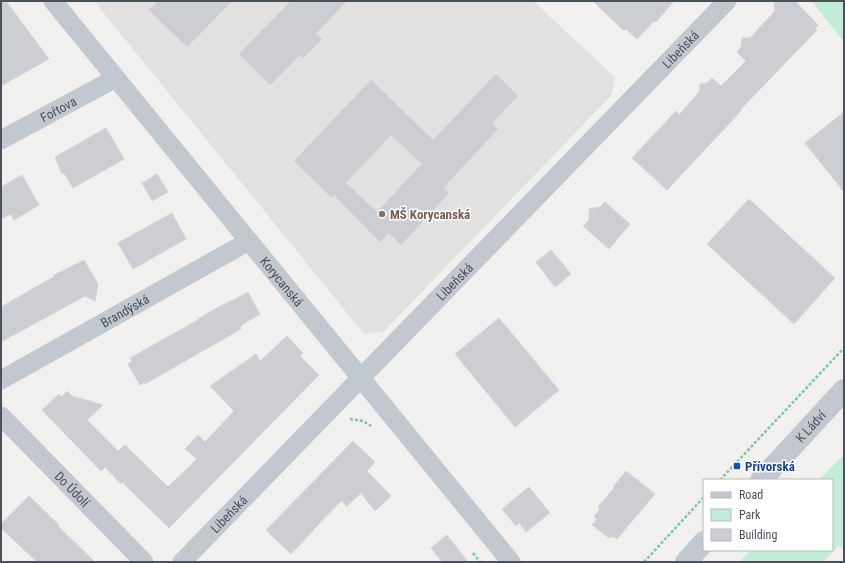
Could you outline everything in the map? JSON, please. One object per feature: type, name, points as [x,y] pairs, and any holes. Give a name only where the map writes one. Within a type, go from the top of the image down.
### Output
[{"type":"street","name":"Korycanská","points":[[53,1],[511,562]]},
{"type":"street","name":"Libeňská","points":[[182,562],[727,1]]},
{"type":"street","name":"Fořtova","points":[[1,140],[116,78]]},
{"type":"street","name":"Brandýská","points":[[1,380],[249,241]]},
{"type":"street","name":"K Ládví","points":[[762,479],[844,390]]},
{"type":"street","name":"Do Údolí","points":[[1,416],[144,562]]},
{"type":"street","points":[[686,562],[703,543]]},
{"type":"path","points":[[721,479],[844,348]]},
{"type":"path","points":[[345,422],[350,419],[363,421],[374,429]]},
{"type":"path","points":[[644,562],[703,498]]},
{"type":"path","points":[[471,550],[480,562]]},
{"type":"shaded area","name":"MŠ Korycanská","points":[[94,1],[533,1],[615,77],[611,96],[383,332],[364,334]]},
{"type":"green space","points":[[812,1],[844,1],[844,42]]},
{"type":"green space","points":[[844,454],[843,549],[839,545],[823,562],[739,562],[750,551],[833,551],[833,479],[820,479]]},
{"type":"building","points":[[1,1],[6,1],[49,59],[1,86]]},
{"type":"building","points":[[158,1],[232,1],[187,47],[149,10]]},
{"type":"building","points":[[291,1],[347,1],[316,33],[322,39],[303,58],[300,55],[270,85],[239,54]]},
{"type":"building","points":[[593,1],[674,1],[656,22],[654,21],[637,39],[626,29],[624,31]]},
{"type":"building","points":[[795,1],[818,25],[815,28],[817,30],[740,110],[741,111],[667,190],[632,158],[676,111],[679,115],[699,92],[700,84],[707,83],[712,78],[721,86],[746,61],[737,52],[741,47],[742,38],[750,38],[775,11],[774,2]]},
{"type":"building","points":[[496,74],[518,96],[492,123],[498,129],[443,188],[449,193],[401,245],[389,233],[380,242],[334,195],[332,198],[294,161],[371,80],[433,140]],"holes":[[[391,135],[422,164],[377,212],[346,183]]]},
{"type":"building","points":[[844,112],[844,192],[805,143]]},
{"type":"building","points":[[106,128],[124,159],[73,188],[64,173],[62,174],[55,157]]},
{"type":"building","points":[[157,174],[168,192],[152,201],[142,183]]},
{"type":"building","points":[[22,175],[39,205],[14,220],[11,214],[1,219],[1,187]]},
{"type":"building","points":[[749,199],[835,278],[794,324],[707,244]]},
{"type":"building","points":[[605,202],[630,224],[609,249],[583,226],[589,220],[589,209],[600,207]]},
{"type":"building","points":[[172,213],[186,239],[133,269],[118,243]]},
{"type":"building","points":[[551,250],[571,274],[555,287],[536,262]]},
{"type":"building","points":[[84,260],[98,284],[95,301],[85,296],[1,342],[1,307],[55,276],[54,275]]},
{"type":"building","points":[[248,292],[260,314],[240,326],[241,329],[145,384],[144,382],[140,385],[128,364],[132,361],[130,358],[215,309]]},
{"type":"building","points":[[499,318],[559,390],[515,427],[455,354]]},
{"type":"building","points":[[287,336],[303,353],[300,356],[319,375],[169,528],[122,482],[121,484],[105,467],[101,471],[42,410],[59,394],[62,397],[67,391],[72,396],[103,405],[87,420],[118,451],[125,445],[168,487],[197,459],[185,449],[198,435],[205,442],[234,411],[210,386],[256,354],[260,361]]},
{"type":"building","points":[[353,441],[375,462],[367,471],[391,496],[375,511],[361,493],[347,506],[341,501],[291,554],[266,530]]},
{"type":"building","points":[[626,471],[655,494],[617,539],[613,536],[609,538],[592,525],[597,519],[594,517],[600,509],[598,507]]},
{"type":"building","points":[[529,487],[550,513],[526,532],[519,523],[516,526],[502,509]]},
{"type":"building","points":[[29,496],[95,562],[37,562],[1,528],[1,524]]},
{"type":"building","points":[[447,535],[468,562],[442,562],[431,548]]},
{"type":"place","name":"MŠ Korycanská","points":[[382,214]]},
{"type":"place","name":"Přívorská","points":[[737,466]]}]
